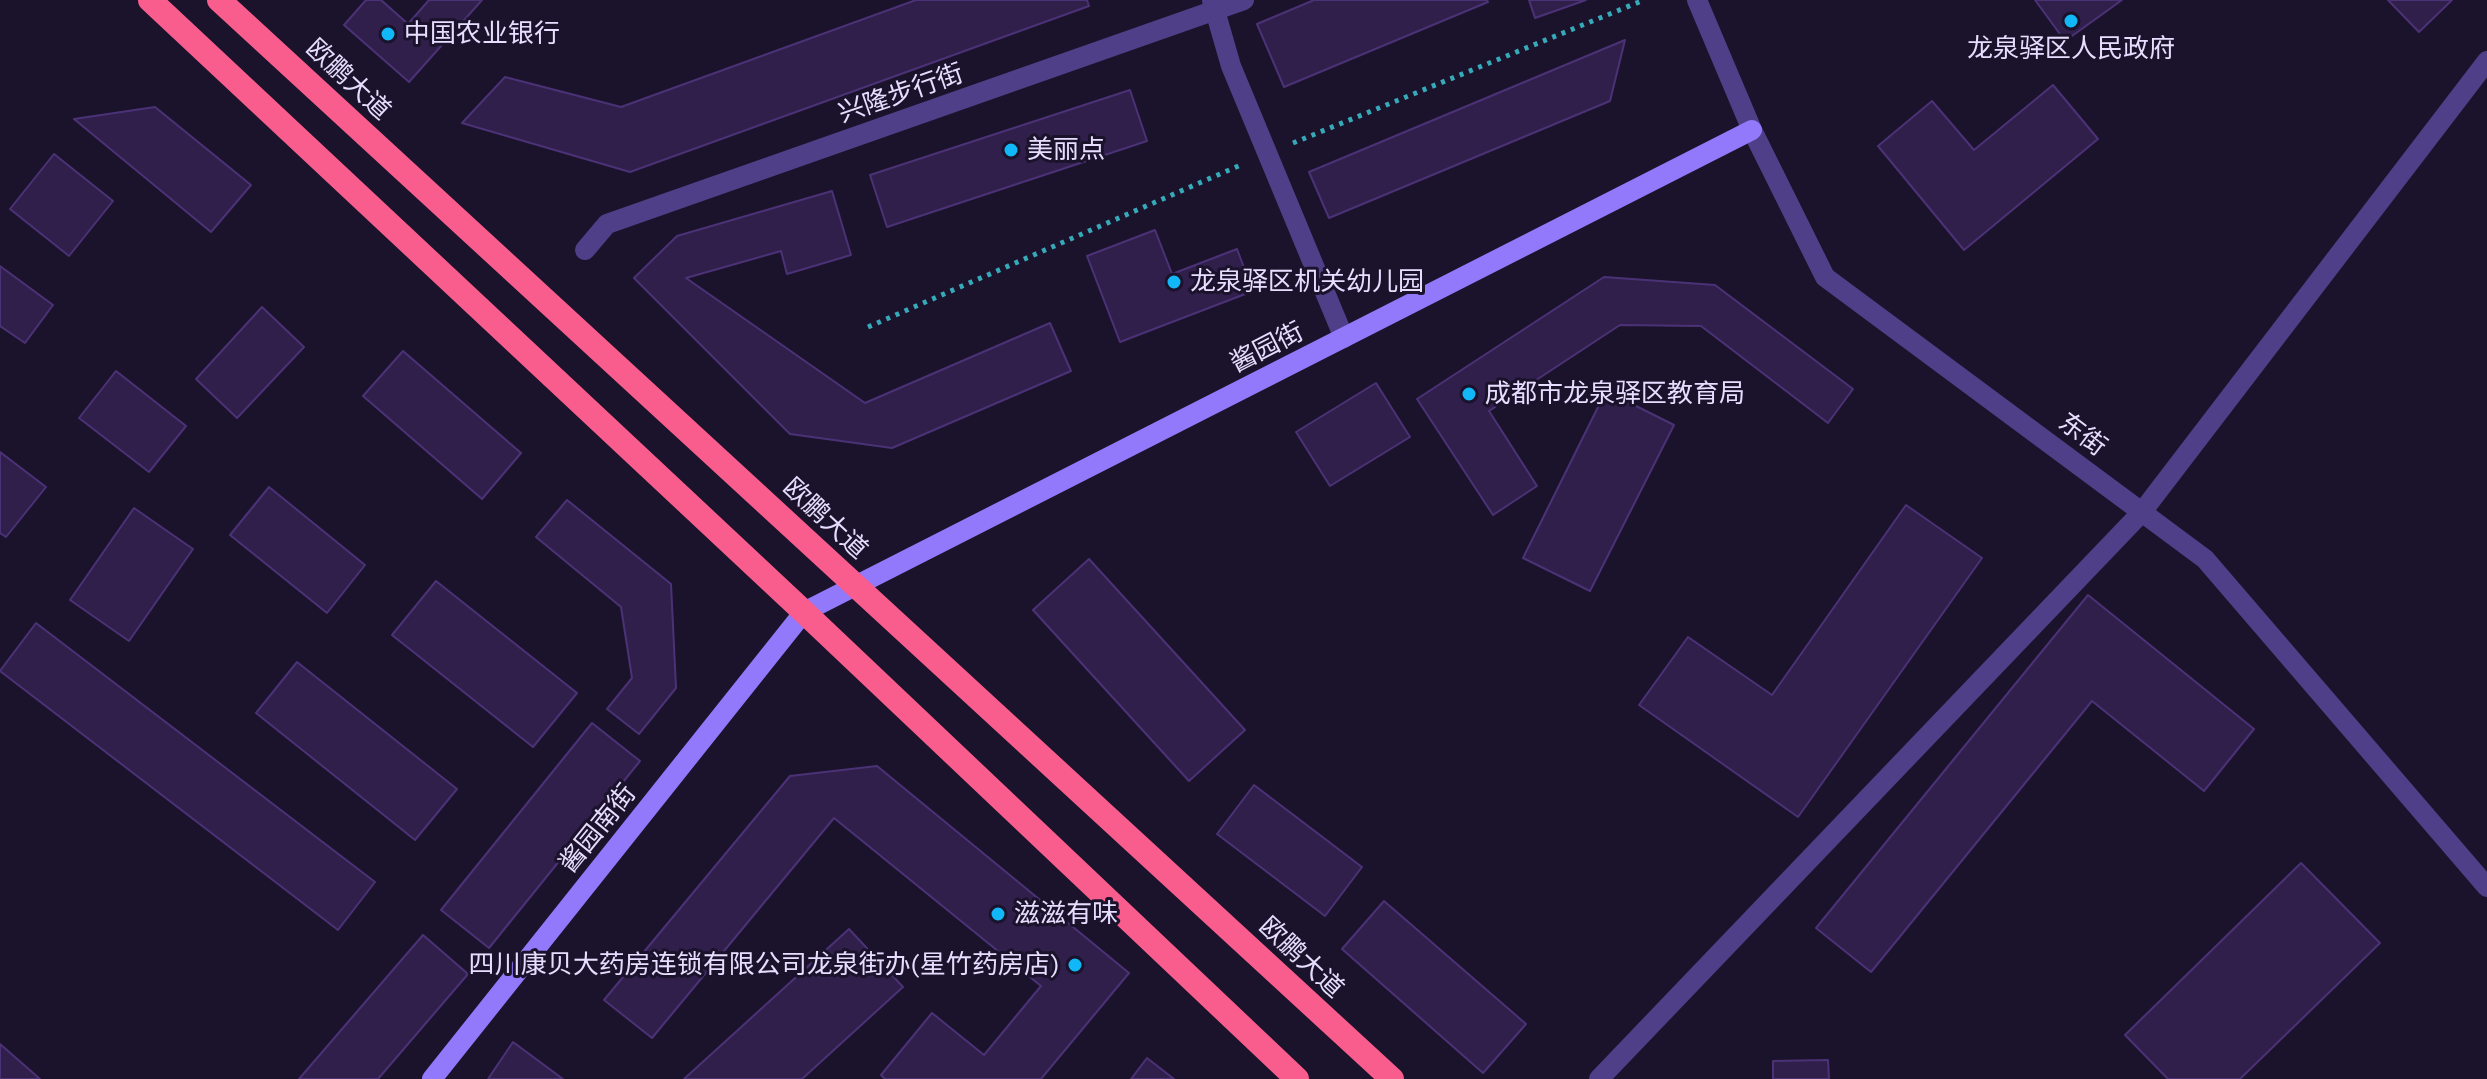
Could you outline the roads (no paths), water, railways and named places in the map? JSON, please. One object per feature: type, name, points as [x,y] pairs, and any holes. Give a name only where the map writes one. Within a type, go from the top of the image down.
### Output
[{"type":"highway","points":[[150,0],[1297,1079]]},
{"type":"highway","name":"欧鹏大道","points":[[219,0],[1392,1079]]},
{"type":"street","name":"兴隆步行街","points":[[585,250],[607,224],[1214,6],[1244,0]]},
{"type":"street","name":"东街","points":[[1697,0],[1752,130],[1825,277],[2205,559],[2487,887]]},
{"type":"street","points":[[1214,6],[1231,66],[1344,338]]},
{"type":"street","points":[[1599,1079],[2142,512],[2487,61]]},
{"type":"street","name":"酱园街","points":[[804,612],[1752,130]]},
{"type":"street","name":"酱园南街","points":[[432,1079],[804,612]]},
{"type":"place","name":"龙泉驿区人民政府","points":[[2071,21]]},
{"type":"place","name":"中国农业银行","points":[[388,34]]},
{"type":"place","name":"美丽点","points":[[1011,150]]},
{"type":"place","name":"龙泉驿区机关幼儿园","points":[[1174,282]]},
{"type":"place","name":"成都市龙泉驿区教育局","points":[[1469,394]]},
{"type":"place","name":"滋滋有味","points":[[998,914]]},
{"type":"place","name":"四川康贝大药房连锁有限公司龙泉街办(星竹药房店)","points":[[1075,965]]}]
